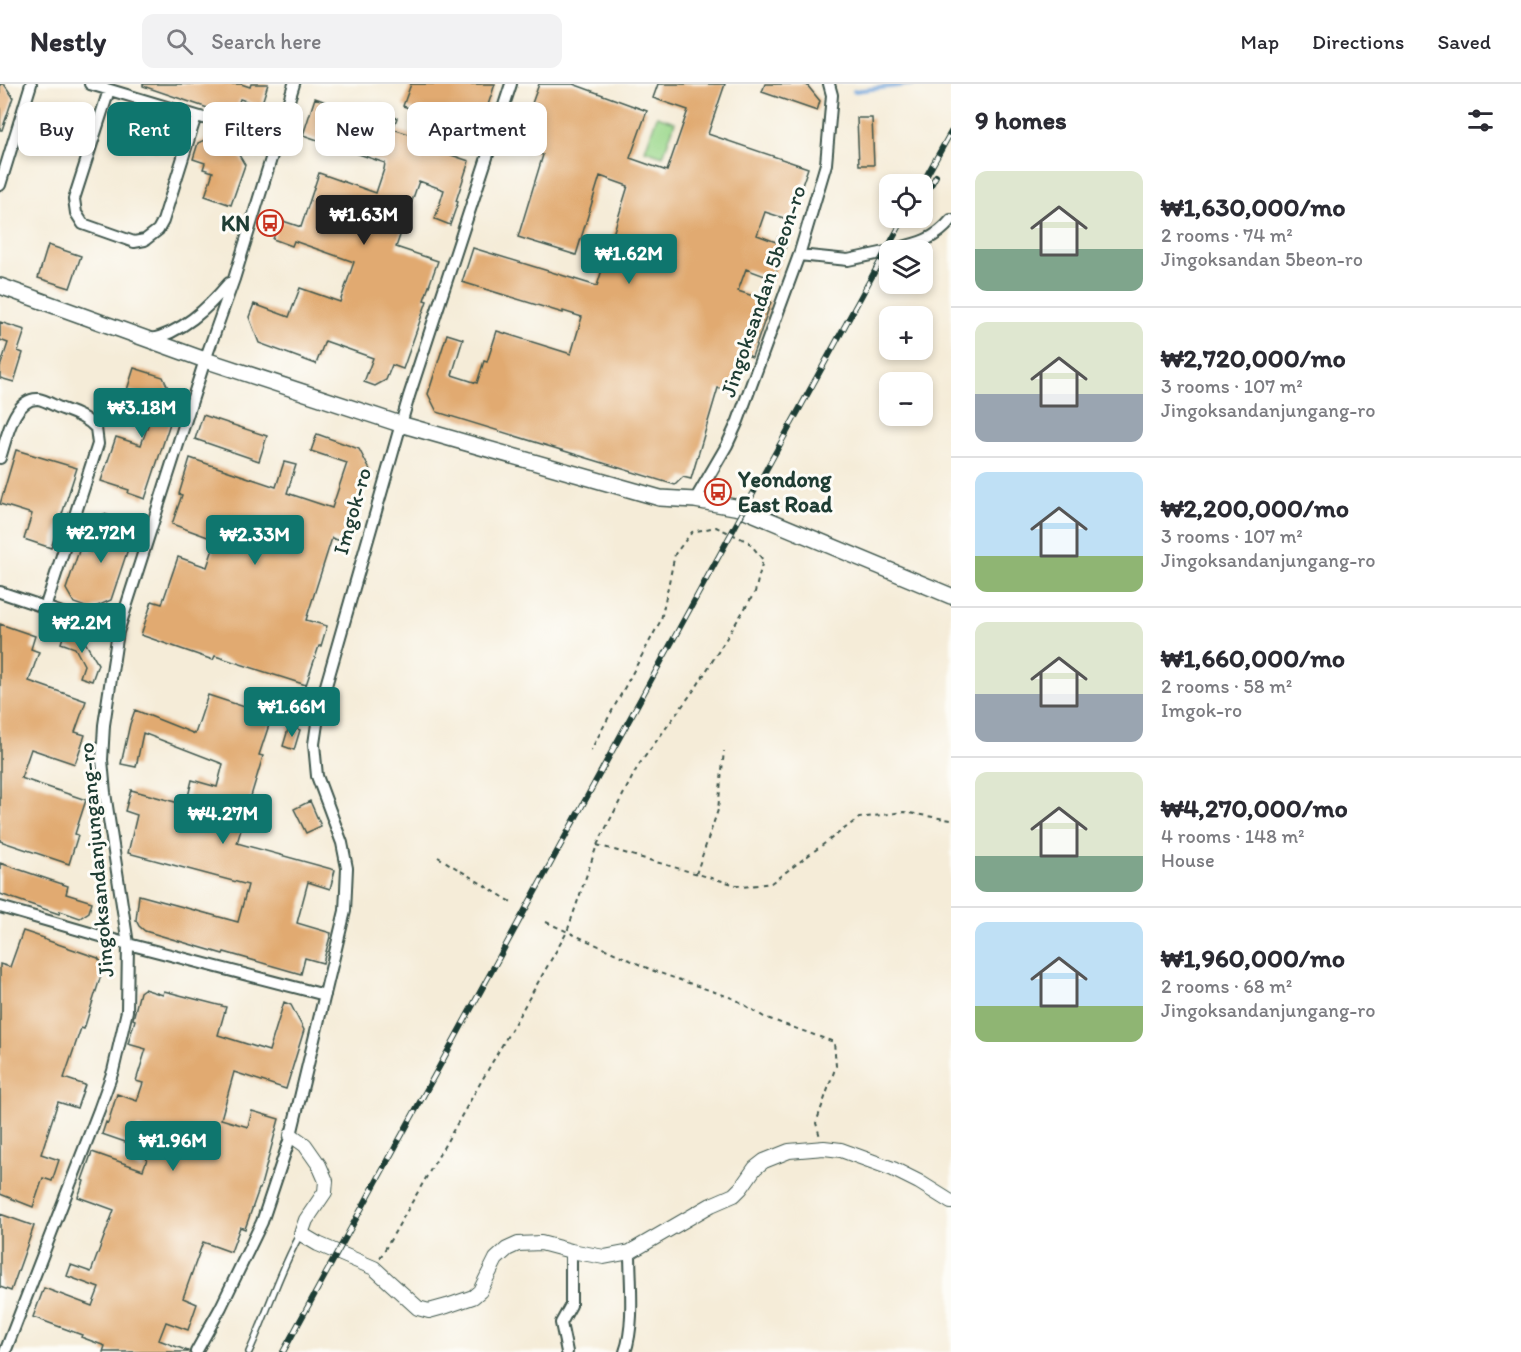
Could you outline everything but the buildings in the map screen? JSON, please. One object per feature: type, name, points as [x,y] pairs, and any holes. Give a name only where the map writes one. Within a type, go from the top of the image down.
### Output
[{"type":"main road","points":[[0,286],[147,340],[400,424],[660,498],[695,500],[740,508],[951,596]]},
{"type":"street","points":[[0,185],[31,84]]},
{"type":"street","points":[[90,84],[203,118]]},
{"type":"street","name":"Jingoksandanjungang-ro","points":[[289,102],[294,84]]},
{"type":"street","points":[[400,424],[511,84]]},
{"type":"street","name":"Jingoksandan 5beon-ro","points":[[695,500],[738,421],[799,255],[826,164],[832,95],[829,84]]},
{"type":"street","points":[[109,90],[74,200],[76,213],[83,224],[134,242],[145,240],[158,230],[163,220],[196,116]]},
{"type":"street","name":"Jingoksandanjungang-ro","points":[[5,1352],[99,1110],[112,1071],[127,1011],[128,944],[102,760],[104,725],[118,632],[272,156]]},
{"type":"street","points":[[927,240],[945,228],[951,220]]},
{"type":"street","points":[[799,255],[848,260],[879,253]]},
{"type":"street","points":[[147,340],[166,334],[198,316],[234,279]]},
{"type":"street","points":[[0,459],[18,409],[31,400],[39,399],[83,417],[96,428],[98,444],[45,608]]},
{"type":"street","name":"Imgok-ro","points":[[196,1352],[221,1307],[262,1222],[291,1135],[345,911],[347,868],[342,843],[317,776],[314,744],[319,710],[400,424]]},
{"type":"street","points":[[0,592],[118,632]]},
{"type":"street","points":[[0,907],[128,944],[325,995]]},
{"type":"street","points":[[291,1135],[305,1144],[319,1165],[326,1181],[325,1192],[306,1220],[301,1234],[318,1244],[374,1268],[418,1308],[429,1311],[473,1297],[480,1291],[496,1259],[507,1249],[518,1244],[541,1243],[604,1257],[630,1252],[711,1205],[734,1195],[764,1161],[789,1151],[824,1148],[841,1150],[893,1169],[951,1202]]},
{"type":"street","points":[[567,1352],[561,1323],[571,1305],[571,1251]]},
{"type":"street","points":[[625,1352],[630,1320],[630,1252]]},
{"type":"lane","points":[[249,1352],[263,1323],[290,1252],[301,1234]]},
{"type":"path","points":[[374,1268],[567,932],[597,845],[638,766],[697,686],[755,592],[763,560],[749,542],[716,526],[692,532],[675,554],[661,620],[591,750]]},
{"type":"path","points":[[696,874],[718,810],[724,751]]},
{"type":"path","points":[[597,845],[743,887],[771,882],[859,818],[904,812],[951,820]]},
{"type":"path","points":[[438,857],[513,903]]},
{"type":"path","points":[[546,922],[654,971],[735,999],[764,1017],[834,1042],[836,1066],[816,1123],[824,1148]]},
{"type":"green space","points":[[657,116],[675,122],[663,156],[645,150]]},
{"type":"waterway","points":[[854,91],[915,84]]},
{"type":"railway","points":[[928,174],[951,132]]},
{"type":"railway","points":[[933,181],[936,176]]},
{"type":"railway","points":[[283,1352],[899,228]]},
{"type":"place","name":"KN","points":[[270,223]]},
{"type":"place","name":"Yeondong East Road","points":[[718,492]]}]
